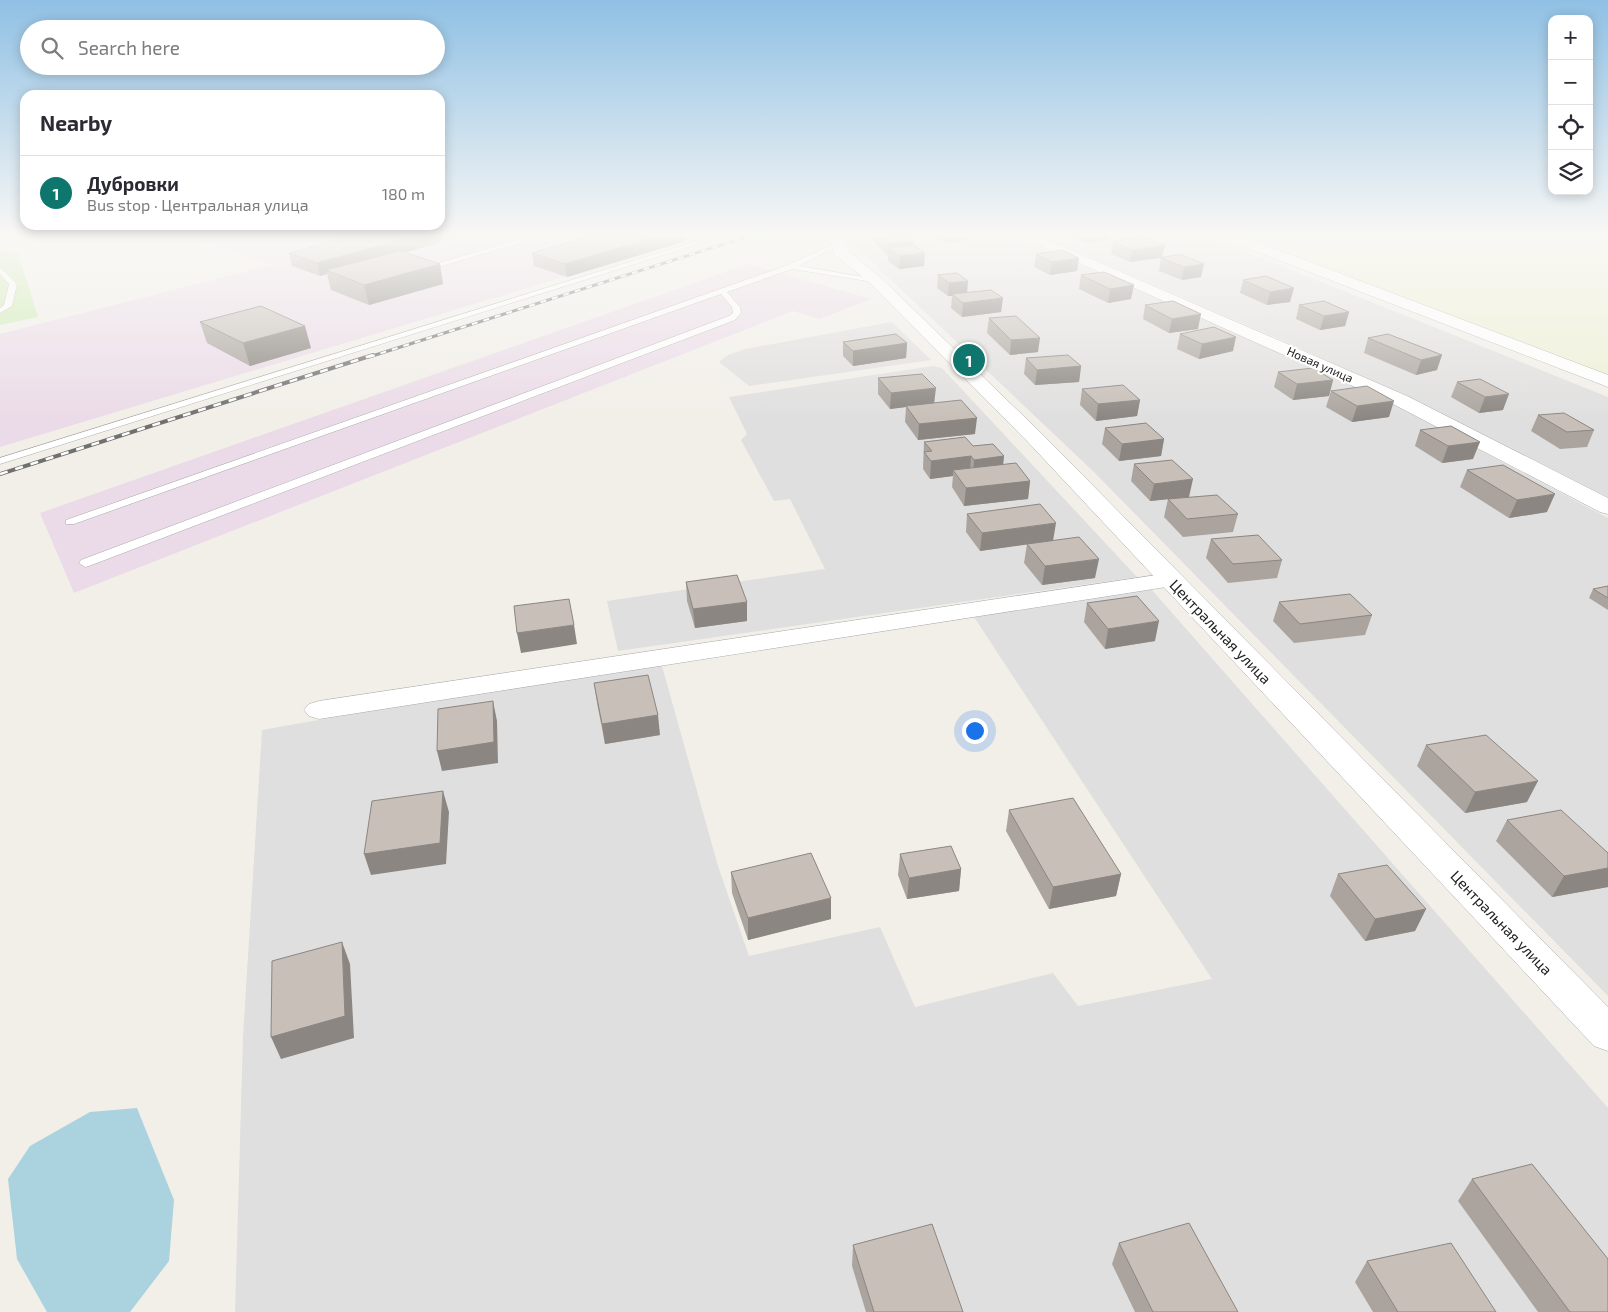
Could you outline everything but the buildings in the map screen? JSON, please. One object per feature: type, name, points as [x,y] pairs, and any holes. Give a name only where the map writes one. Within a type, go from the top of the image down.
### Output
[{"type":"street","name":"Центральная улица","points":[[893,297],[1033,436],[1608,1034]]},
{"type":"street","name":"Новая улица","points":[[1166,297],[1400,400],[1608,507]]},
{"type":"street","points":[[1389,297],[1608,381]]},
{"type":"street","points":[[319,710],[1170,580]]},
{"type":"lane","points":[[0,311],[8,306],[10,297]]},
{"type":"lane","points":[[0,461],[525,297]]},
{"type":"lane","points":[[70,522],[704,297]]},
{"type":"lane","points":[[85,563],[732,318],[737,313],[736,307],[727,297]]},
{"type":"shaded area","points":[[145,297],[497,297],[0,447],[0,334]]},
{"type":"shaded area","points":[[654,297],[865,297],[871,299],[819,319],[793,311],[74,593],[40,513]]},
{"type":"shaded area","points":[[909,297],[1154,297],[1371,392],[1608,518],[1608,996],[1094,472]]},
{"type":"shaded area","points":[[1182,297],[1359,297],[1608,397],[1608,497],[1469,427],[1304,350]]},
{"type":"shaded area","points":[[892,322],[931,360],[749,386],[719,362],[728,355],[745,349]]},
{"type":"shaded area","points":[[933,366],[942,368],[1137,577],[618,651],[607,601],[825,569],[790,499],[774,501],[741,440],[747,434],[729,397]]},
{"type":"shaded area","points":[[1151,589],[1608,1108],[1608,1312],[235,1312],[243,1037],[262,730],[660,659],[718,866],[749,956],[880,927],[915,1007],[1053,973],[1078,1006],[1212,979],[974,617]]},
{"type":"green space","points":[[0,297],[32,297],[38,317],[0,325]]},
{"type":"green space","points":[[1405,297],[1608,297],[1608,375]]},
{"type":"water","points":[[137,1108],[174,1200],[169,1261],[130,1312],[47,1312],[17,1259],[8,1179],[30,1146],[90,1112]]},
{"type":"railway","points":[[369,357],[557,297]]},
{"type":"railway","points":[[0,474],[373,355]]},
{"type":"place","name":"Дубровки","points":[[969,360]]}]
